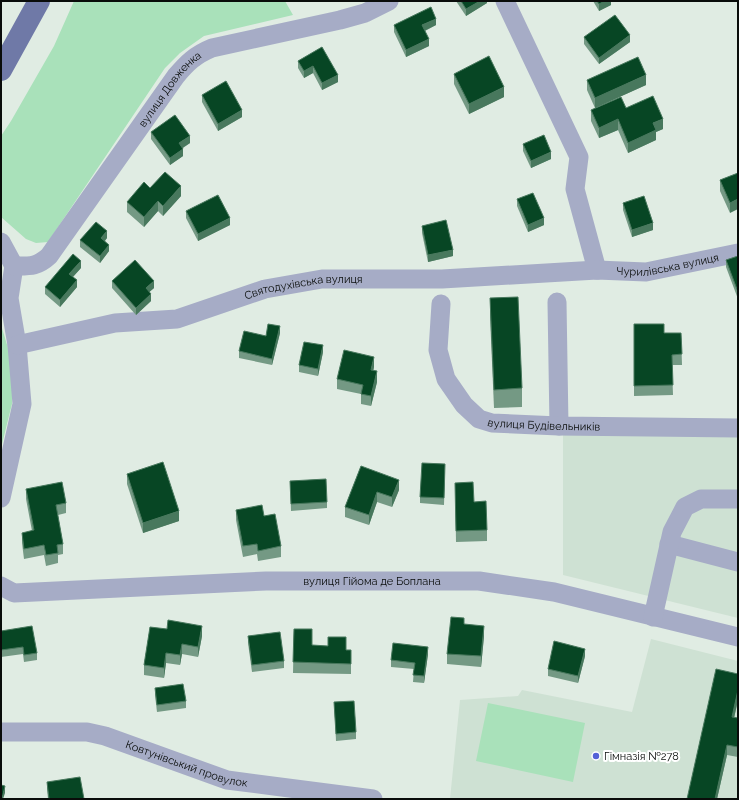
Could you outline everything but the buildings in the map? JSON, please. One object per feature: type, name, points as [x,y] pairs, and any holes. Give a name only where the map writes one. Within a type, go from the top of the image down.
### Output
[{"type":"main road","points":[[1,70],[39,1]]},
{"type":"street","name":"вулиця Довженка","points":[[14,266],[36,266],[44,262],[176,76],[189,61],[212,48],[364,14],[389,1]]},
{"type":"street","points":[[505,1],[579,157],[575,189],[597,270]]},
{"type":"street","points":[[1,242],[14,266],[9,298],[17,345],[22,404],[1,498]]},
{"type":"street","name":"Чурилівська вулиця","points":[[597,270],[646,272],[738,253]]},
{"type":"street","name":"Святодухівська вулиця","points":[[17,345],[115,323],[177,319],[265,289],[322,279],[442,279],[597,270]]},
{"type":"street","points":[[557,302],[559,426]]},
{"type":"street","name":"вулиця Будівельників","points":[[440,304],[438,350],[446,379],[464,405],[479,419],[492,423],[559,426],[738,428]]},
{"type":"street","points":[[653,617],[672,532],[685,507],[701,499],[738,498]]},
{"type":"street","points":[[669,544],[738,562]]},
{"type":"street","name":"вулиця Гійома де Боплана","points":[[1,586],[14,593],[266,581],[479,581],[554,592],[738,637]]},
{"type":"street","name":"Ковтунівський провулок","points":[[1,732],[87,732],[105,736],[228,780],[373,799]]},
{"type":"shaded area","points":[[563,432],[738,433],[738,618],[563,575]]},
{"type":"shaded area","name":"Гімназія №278","points":[[651,639],[738,661],[738,799],[450,799],[460,700],[518,696],[522,690],[632,712]]},
{"type":"green space","points":[[74,1],[285,1],[293,15],[204,36],[180,53],[165,68],[48,242],[36,243],[26,239],[1,217],[1,136],[54,46]]},
{"type":"green space","points":[[1,325],[12,361],[12,404],[1,448]]},
{"type":"green space","points":[[488,703],[585,723],[573,782],[476,761]]},
{"type":"place","name":"Гімназія №278","points":[[596,756]]}]
